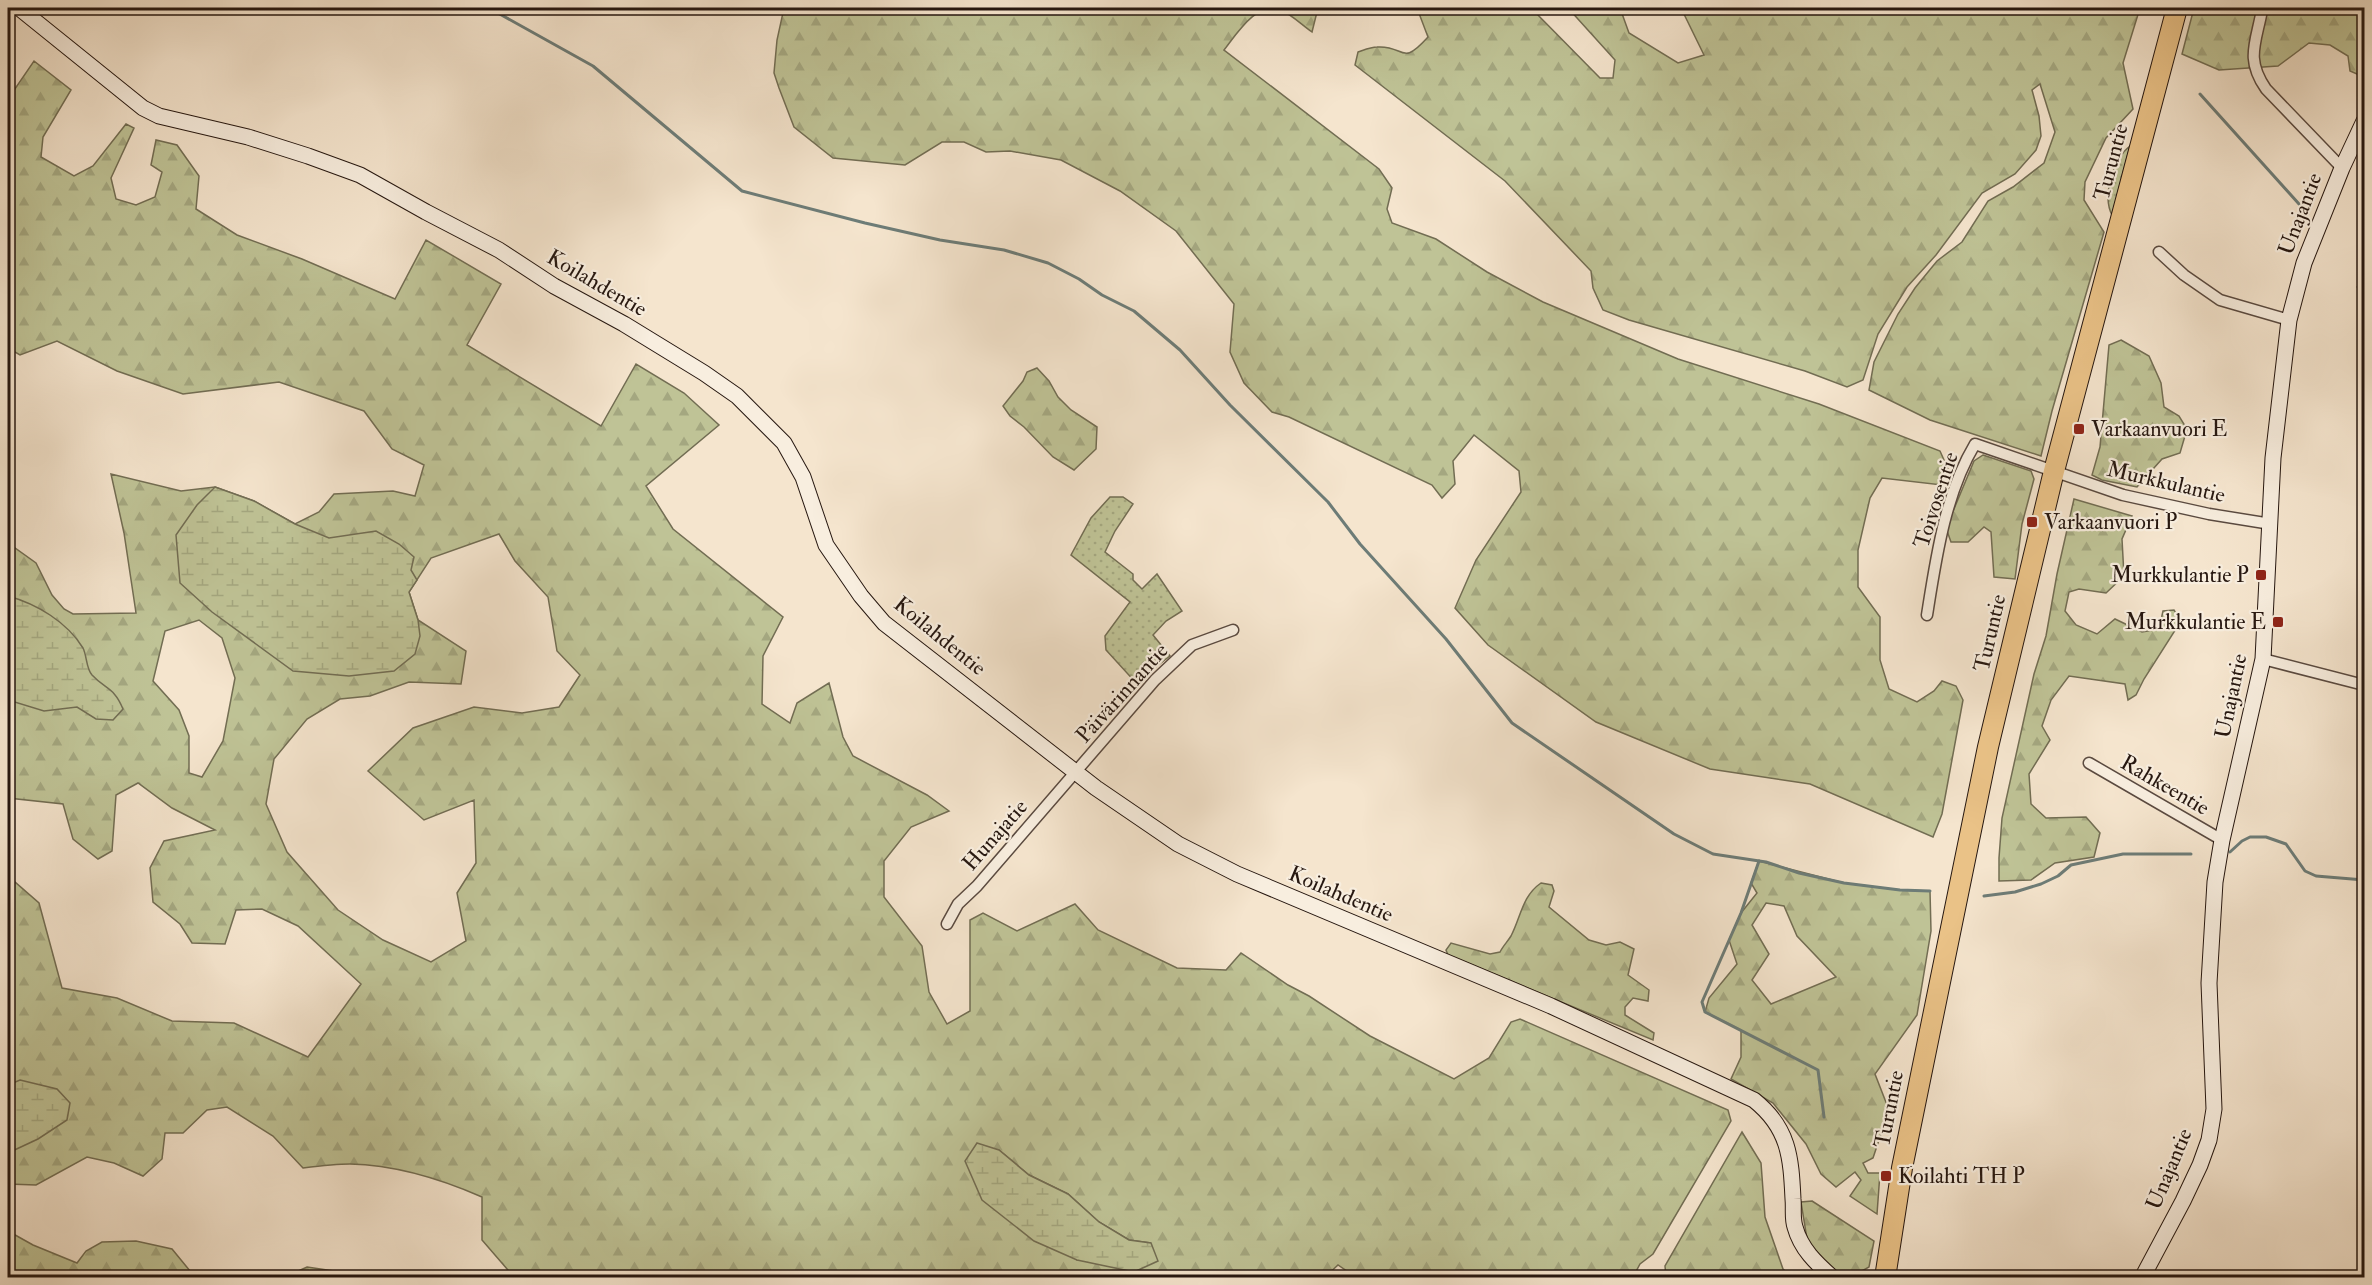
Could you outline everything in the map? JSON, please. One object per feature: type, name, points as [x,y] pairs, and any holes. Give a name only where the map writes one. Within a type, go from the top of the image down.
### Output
[{"type":"highway","name":"Turuntie","points":[[1885,1278],[1906,1146],[1988,747],[2054,471],[2177,8]]},
{"type":"street","name":"Koilahdentie","points":[[19,8],[143,108],[159,116],[267,143],[360,175],[426,213],[499,250],[554,286],[704,373],[737,396],[784,443],[803,477],[826,545],[861,596],[884,622],[1076,773],[1178,844],[1236,874],[1551,1006],[1754,1100],[1772,1116],[1783,1132],[1791,1166],[1794,1225],[1804,1250],[1833,1278]]},
{"type":"street","points":[[2262,10],[2252,60],[2256,74],[2266,89],[2342,168]]},
{"type":"street","name":"Unajantie","points":[[2142,1278],[2183,1201],[2209,1140],[2214,1110],[2209,983],[2215,882],[2222,840],[2263,659],[2273,458],[2289,320],[2304,263],[2342,168],[2364,121]]},
{"type":"street","points":[[2159,252],[2184,275],[2220,300],[2289,320]]},
{"type":"street","name":"Toivosentie","points":[[1927,615],[1940,536],[1964,463],[1975,444],[2054,471]]},
{"type":"street","name":"Murkkulantie","points":[[2054,471],[2123,495],[2209,514],[2271,524]]},
{"type":"street","name":"Päivärinnantie","points":[[1076,773],[1148,688],[1192,645],[1233,630]]},
{"type":"street","points":[[2263,659],[2364,685]]},
{"type":"street","name":"Rahkeentie","points":[[2089,763],[2222,840]]},
{"type":"street","name":"Hunajatie","points":[[947,924],[958,904],[977,886],[1076,773]]},
{"type":"green space","points":[[784,8],[1272,8],[1256,14],[1248,21],[1224,50],[1379,169],[1392,188],[1387,209],[1392,223],[1436,239],[1487,272],[1543,302],[1678,359],[1819,404],[1940,451],[1948,469],[1942,485],[1882,478],[1870,498],[1858,550],[1858,587],[1880,617],[1880,660],[1889,689],[1917,702],[1934,691],[1942,681],[1956,686],[1963,700],[1942,814],[1933,837],[1810,784],[1710,769],[1596,722],[1488,645],[1455,608],[1476,560],[1521,492],[1519,471],[1474,435],[1453,461],[1455,484],[1442,498],[1432,485],[1289,417],[1272,412],[1244,383],[1230,352],[1234,304],[1176,231],[1120,191],[1061,160],[1010,151],[986,152],[964,142],[942,142],[905,165],[833,158],[794,127],[774,73],[777,40]]},
{"type":"green space","points":[[1272,8],[1318,8],[1312,32],[1293,17]]},
{"type":"green space","points":[[1417,8],[1531,8],[1600,78],[1613,78],[1615,60],[1568,8],[1620,8],[1629,33],[1678,63],[1704,55],[1681,8],[2140,8],[2123,63],[2133,109],[2106,138],[2085,182],[2084,200],[2104,232],[2041,456],[1930,420],[1869,390],[1874,362],[1898,314],[1915,288],[1937,261],[1962,242],[1988,201],[2013,187],[2044,163],[2055,132],[2040,84],[2032,90],[2039,116],[2041,136],[2036,150],[2015,174],[1982,193],[1936,255],[1907,287],[1878,334],[1863,380],[1847,387],[1805,371],[1629,320],[1603,310],[1593,288],[1591,271],[1505,181],[1355,65],[1358,52],[1368,49],[1386,47],[1407,53],[1419,46],[1428,37]]},
{"type":"green space","points":[[2194,8],[2364,8],[2364,77],[2350,71],[2348,56],[2330,45],[2309,43],[2278,66],[2219,70],[2182,54]]},
{"type":"green space","points":[[34,61],[71,90],[43,137],[41,157],[74,176],[93,166],[126,124],[134,128],[111,178],[116,199],[136,205],[155,197],[162,172],[151,165],[156,140],[177,145],[199,176],[196,209],[237,235],[302,259],[395,299],[426,240],[501,284],[467,345],[601,426],[636,364],[684,393],[719,425],[646,486],[673,529],[783,617],[763,656],[762,704],[790,723],[797,703],[829,683],[843,737],[853,756],[927,795],[949,811],[911,827],[884,861],[884,897],[922,946],[929,992],[947,1024],[970,1011],[970,920],[983,913],[1017,931],[1075,904],[1098,930],[1177,968],[1226,970],[1241,953],[1370,1036],[1454,1079],[1489,1058],[1511,1022],[1520,1019],[1728,1110],[1731,1121],[1653,1254],[1640,1264],[1633,1277],[1357,1278],[1338,1265],[1324,1278],[514,1277],[482,1240],[482,1197],[451,1184],[384,1167],[350,1164],[303,1168],[273,1136],[227,1107],[207,1110],[183,1133],[165,1133],[162,1159],[143,1176],[114,1163],[87,1157],[36,1185],[8,1184],[8,986],[13,985],[13,945],[8,939],[8,876],[39,903],[62,988],[117,998],[172,1021],[234,1023],[308,1057],[361,984],[298,926],[262,909],[236,910],[225,944],[192,943],[180,924],[153,902],[150,868],[164,841],[215,830],[172,808],[138,783],[116,795],[112,851],[98,859],[73,839],[63,804],[8,798],[8,543],[36,563],[52,595],[64,609],[73,614],[136,613],[124,533],[111,474],[181,491],[215,487],[254,501],[295,524],[319,512],[334,494],[393,491],[415,496],[424,465],[392,449],[364,411],[279,382],[183,394],[117,371],[57,341],[20,355],[8,348],[8,99]],"holes":[[[499,534],[515,561],[548,597],[557,651],[580,675],[559,707],[522,713],[474,707],[413,728],[368,771],[424,820],[474,800],[476,863],[457,893],[466,941],[431,962],[383,940],[338,910],[287,852],[266,804],[274,759],[307,719],[340,699],[370,696],[409,682],[461,684],[466,651],[418,620],[409,592],[431,558]],[[199,620],[222,638],[235,678],[223,741],[202,777],[189,773],[189,736],[179,710],[153,681],[165,631]],[[999,1150],[1029,1175],[1068,1194],[1099,1222],[1129,1240],[1151,1243],[1077,1260]]]},
{"type":"green space","points":[[2130,146],[2112,215],[2108,198],[2111,178],[2119,160]]},
{"type":"green space","points":[[2121,340],[2149,356],[2161,383],[2164,407],[2179,416],[2187,429],[2180,453],[2162,459],[2137,487],[2102,480],[2092,475],[2100,447],[2109,345]]},
{"type":"green space","points":[[1037,368],[1049,381],[1058,397],[1071,410],[1097,427],[1096,449],[1074,470],[1053,457],[1010,416],[1003,406],[1023,381],[1027,372]]},
{"type":"green space","points":[[1983,455],[2031,471],[2034,479],[2022,524],[2015,579],[1994,577],[1991,532],[1984,527],[1968,542],[1951,542],[1946,528],[1974,461]]},
{"type":"green space","points":[[215,487],[254,501],[295,524],[329,538],[376,531],[399,544],[414,557],[411,570],[417,580],[409,592],[418,620],[420,636],[415,654],[394,671],[349,676],[293,671],[212,612],[180,583],[176,535],[197,505]]},
{"type":"green space","points":[[1110,497],[1123,497],[1133,504],[1115,531],[1105,552],[1133,574],[1133,580],[1142,589],[1157,574],[1182,611],[1166,621],[1153,635],[1170,656],[1137,684],[1106,650],[1105,636],[1130,602],[1071,555],[1091,518]]},
{"type":"green space","points":[[2074,499],[2132,516],[2122,539],[2124,576],[2106,593],[2079,589],[2069,592],[2065,611],[2076,625],[2097,634],[2115,619],[2142,632],[2159,629],[2163,611],[2174,610],[2181,621],[2136,695],[2128,700],[2125,684],[2069,676],[2051,700],[2042,726],[2050,740],[2029,774],[2031,804],[2046,818],[2086,817],[2100,833],[2094,857],[2055,863],[2031,880],[1999,881],[2002,818],[2034,674],[2046,636]]},
{"type":"green space","points":[[8,596],[40,609],[69,630],[83,648],[92,675],[120,702],[123,709],[113,720],[96,719],[77,707],[44,711],[8,700]]},
{"type":"green space","points":[[1759,861],[1844,883],[1930,891],[1931,931],[1917,1015],[1875,1074],[1889,1110],[1873,1158],[1863,1163],[1868,1173],[1880,1173],[1877,1214],[1850,1196],[1861,1180],[1855,1172],[1836,1187],[1821,1174],[1806,1144],[1773,1103],[1731,1079],[1741,1057],[1741,1030],[1705,1012],[1709,998],[1737,964],[1729,940],[1741,913],[1757,893],[1751,883]],"holes":[[[1766,903],[1784,906],[1797,936],[1836,977],[1771,1004],[1752,980],[1769,954],[1752,925]]]},
{"type":"green space","points":[[1541,883],[1552,885],[1554,891],[1549,907],[1589,940],[1606,945],[1620,942],[1634,949],[1628,975],[1649,990],[1648,1001],[1633,998],[1625,1007],[1625,1015],[1654,1033],[1653,1040],[1448,955],[1446,950],[1451,943],[1490,954],[1500,952],[1511,936],[1526,900]]},
{"type":"green space","points":[[20,1080],[57,1089],[70,1103],[67,1120],[38,1139],[8,1153],[8,1085]]},
{"type":"green space","points":[[1742,1132],[1761,1163],[1765,1217],[1783,1269],[1792,1277],[1666,1277],[1665,1266]]},
{"type":"green space","points":[[977,1143],[999,1150],[1029,1175],[1068,1194],[1099,1222],[1129,1240],[1151,1243],[1158,1261],[1134,1272],[1077,1260],[1034,1241],[982,1200],[965,1161]]},
{"type":"green space","points":[[1812,1201],[1874,1241],[1869,1267],[1853,1276],[1831,1269],[1808,1245],[1801,1202]]},
{"type":"green space","points":[[8,1231],[33,1245],[77,1263],[86,1251],[102,1242],[136,1241],[172,1249],[195,1277],[8,1277]]},
{"type":"green space","points":[[307,1267],[363,1277],[240,1277],[287,1276]]},
{"type":"waterway","points":[[489,8],[593,66],[742,191],[865,223],[940,240],[1004,250],[1048,263],[1134,311],[1180,350],[1230,405],[1328,502],[1360,544],[1446,639],[1512,723],[1674,834],[1713,854],[1766,862],[1799,873],[1844,883],[1930,891]]},
{"type":"waterway","points":[[2200,94],[2308,214]]},
{"type":"waterway","points":[[2358,287],[2364,295]]},
{"type":"waterway","points":[[2230,852],[2250,837],[2266,837],[2286,844],[2305,871],[2316,876],[2364,880]]},
{"type":"waterway","points":[[1984,896],[2015,892],[2058,876],[2071,865],[2123,854],[2191,854]]},
{"type":"waterway","points":[[1759,861],[1741,913],[1702,1002],[1705,1012],[1818,1070],[1824,1117]]},
{"type":"place","name":"Varkaanvuori E","points":[[2079,429]]},
{"type":"place","name":"Varkaanvuori P","points":[[2032,522]]},
{"type":"place","name":"Murkkulantie P","points":[[2261,575]]},
{"type":"place","name":"Murkkulantie E","points":[[2278,622]]},
{"type":"place","name":"Koilahti TH P","points":[[1886,1176]]}]
